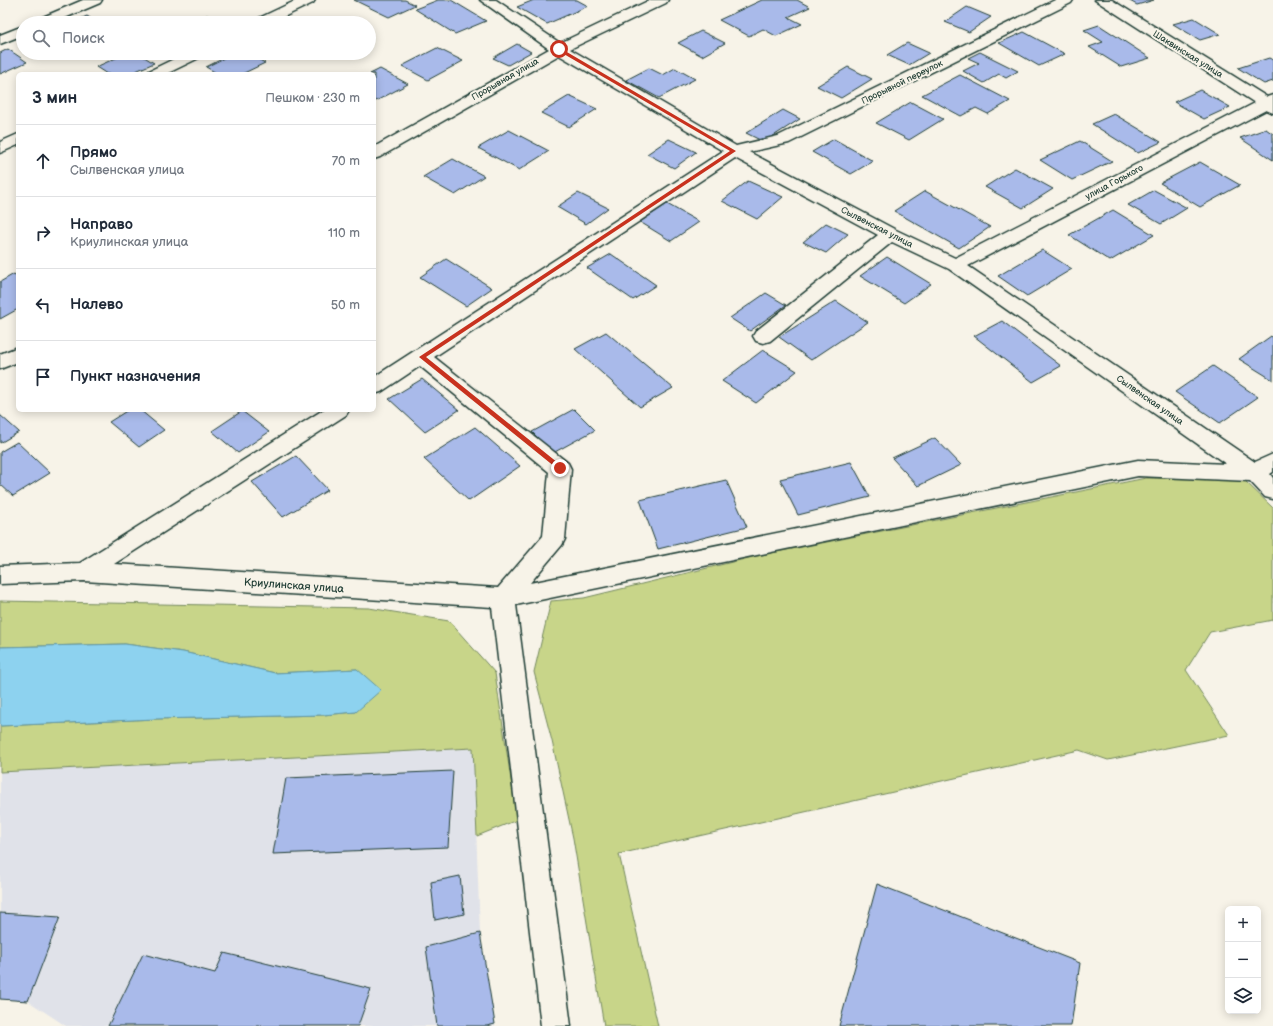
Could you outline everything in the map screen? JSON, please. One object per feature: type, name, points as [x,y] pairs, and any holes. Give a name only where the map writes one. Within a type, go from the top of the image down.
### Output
[{"type":"street","points":[[57,16],[95,0]]},
{"type":"street","points":[[275,16],[308,0]]},
{"type":"street","name":"Сылвенская улица","points":[[487,0],[559,49],[734,151],[890,234],[955,264],[1255,474],[1273,491]]},
{"type":"street","name":"Прорывная улица","points":[[376,153],[559,49],[661,0]]},
{"type":"street","name":"Прорывной переулок","points":[[734,151],[783,140],[1066,0]]},
{"type":"street","name":"Шаквинская улица","points":[[1102,0],[1270,103]]},
{"type":"street","points":[[0,40],[16,33]]},
{"type":"street","points":[[158,72],[183,60]]},
{"type":"street","name":"улица Горького","points":[[955,264],[1270,103]]},
{"type":"street","points":[[0,148],[16,141]]},
{"type":"street","points":[[376,386],[734,151]]},
{"type":"street","points":[[763,336],[890,234]]},
{"type":"street","points":[[0,362],[16,355]]},
{"type":"street","points":[[422,357],[560,468],[554,538],[503,598],[556,1026]]},
{"type":"street","points":[[84,572],[336,412]]},
{"type":"street","points":[[1255,474],[1273,462]]},
{"type":"street","name":"Криулинская улица","points":[[0,575],[84,572],[503,598],[1138,468],[1255,474]]},
{"type":"shaded area","points":[[473,748],[480,933],[495,1026],[66,1026],[28,1001],[0,999],[0,772]]},
{"type":"green space","points":[[1146,478],[1243,479],[1273,508],[1273,620],[1210,632],[1186,670],[1229,735],[1108,760],[1079,750],[619,854],[658,1026],[604,1026],[573,838],[552,741],[534,672],[551,601],[584,598],[757,556]]},
{"type":"green space","points":[[0,601],[369,608],[449,621],[495,673],[517,820],[477,836],[473,748],[0,772],[0,726],[155,719],[323,715],[356,712],[357,669],[275,673],[183,652],[125,644],[0,647]]},
{"type":"water","points":[[125,644],[183,652],[275,673],[357,669],[381,690],[356,712],[323,715],[155,719],[0,726],[0,647]]},
{"type":"building","points":[[354,0],[405,0],[415,5],[389,17]]},
{"type":"building","points":[[438,0],[451,0],[486,21],[455,34],[415,9]]},
{"type":"building","points":[[534,0],[577,0],[588,6],[547,24],[517,7]]},
{"type":"building","points":[[762,0],[797,0],[810,7],[788,17],[802,24],[776,36],[763,29],[749,36],[719,20]]},
{"type":"building","points":[[1128,0],[1154,0],[1137,5]]},
{"type":"building","points":[[967,7],[991,17],[969,32],[945,22]]},
{"type":"building","points":[[1194,18],[1220,34],[1200,40],[1173,24]]},
{"type":"building","points":[[1099,25],[1150,58],[1121,67],[1089,47],[1103,42],[1084,30]]},
{"type":"building","points":[[701,31],[725,43],[702,56],[678,43]]},
{"type":"building","points":[[1024,32],[1065,54],[1039,66],[999,43]]},
{"type":"building","points":[[907,43],[929,53],[909,65],[887,55]]},
{"type":"building","points":[[517,44],[531,52],[508,65],[493,58]]},
{"type":"building","points":[[437,48],[463,61],[428,80],[402,66]]},
{"type":"building","points":[[8,49],[16,54],[16,60],[24,60],[27,62],[0,74],[0,53]]},
{"type":"building","points":[[980,52],[1018,71],[1006,78],[999,74],[984,83],[963,71],[979,63],[968,58]]},
{"type":"building","points":[[1269,58],[1273,60],[1273,81],[1264,84],[1238,68]]},
{"type":"building","points":[[112,60],[149,60],[154,63],[134,72],[104,72],[96,67]]},
{"type":"building","points":[[220,60],[260,60],[265,63],[246,72],[215,72],[206,67]]},
{"type":"building","points":[[848,67],[872,79],[841,98],[817,86]]},
{"type":"building","points":[[649,68],[663,75],[675,68],[695,79],[659,98],[626,80]]},
{"type":"building","points":[[380,69],[408,84],[376,101],[376,72],[374,72]]},
{"type":"building","points":[[960,75],[1010,101],[988,114],[976,108],[961,116],[922,95]]},
{"type":"building","points":[[1200,90],[1230,107],[1204,119],[1174,102]]},
{"type":"building","points":[[569,96],[597,109],[569,127],[541,113]]},
{"type":"building","points":[[911,102],[943,119],[909,140],[876,123]]},
{"type":"building","points":[[783,110],[800,119],[764,142],[746,133]]},
{"type":"building","points":[[1114,114],[1161,142],[1138,153],[1092,124]]},
{"type":"building","points":[[1266,129],[1273,134],[1273,160],[1240,138]]},
{"type":"building","points":[[509,130],[549,151],[519,170],[478,148]]},
{"type":"building","points":[[669,139],[696,152],[674,168],[647,154]]},
{"type":"building","points":[[834,139],[873,161],[851,174],[812,152]]},
{"type":"building","points":[[1080,141],[1112,161],[1072,180],[1040,160]]},
{"type":"building","points":[[453,159],[484,176],[455,195],[423,177]]},
{"type":"building","points":[[1200,162],[1240,185],[1200,207],[1160,183]]},
{"type":"building","points":[[1015,168],[1053,189],[1023,208],[985,187]]},
{"type":"building","points":[[748,181],[783,197],[757,219],[722,201]]},
{"type":"building","points":[[1154,190],[1187,208],[1161,224],[1128,205]]},
{"type":"building","points":[[925,191],[990,227],[959,248],[894,211]]},
{"type":"building","points":[[578,193],[608,208],[586,224],[557,207]]},
{"type":"building","points":[[667,204],[699,222],[671,241],[640,222]]},
{"type":"building","points":[[1113,210],[1154,235],[1110,261],[1069,235]]},
{"type":"building","points":[[826,223],[848,234],[826,253],[803,242]]},
{"type":"building","points":[[1042,250],[1072,269],[1027,296],[998,276]]},
{"type":"building","points":[[611,254],[656,285],[633,300],[587,268]]},
{"type":"building","points":[[887,257],[931,284],[904,303],[860,276]]},
{"type":"building","points":[[446,259],[492,288],[466,306],[420,277]]},
{"type":"building","points":[[14,274],[16,276],[16,310],[0,319],[0,282]]},
{"type":"building","points":[[766,293],[786,305],[750,331],[730,318]]},
{"type":"building","points":[[836,301],[868,322],[811,360],[779,337]]},
{"type":"building","points":[[1002,321],[1061,366],[1033,382],[974,336]]},
{"type":"building","points":[[606,332],[673,388],[640,407],[575,349]]},
{"type":"building","points":[[1271,336],[1273,338],[1273,380],[1239,359]]},
{"type":"building","points":[[763,350],[797,371],[756,403],[722,381]]},
{"type":"building","points":[[1213,366],[1258,397],[1220,423],[1175,392]]},
{"type":"building","points":[[422,379],[459,410],[425,432],[389,399]]},
{"type":"building","points":[[574,409],[595,430],[553,453],[532,432]]},
{"type":"building","points":[[125,412],[142,412],[164,430],[139,447],[109,422]]},
{"type":"building","points":[[240,412],[243,412],[269,432],[238,453],[212,431]]},
{"type":"building","points":[[0,415],[19,432],[0,443]]},
{"type":"building","points":[[475,427],[520,466],[469,501],[424,459]]},
{"type":"building","points":[[935,438],[961,465],[918,486],[892,458]]},
{"type":"building","points":[[17,442],[50,473],[13,496],[0,484],[0,452]]},
{"type":"building","points":[[296,456],[328,490],[283,517],[252,482]]},
{"type":"building","points":[[851,462],[870,497],[798,515],[780,479]]},
{"type":"building","points":[[726,480],[747,527],[658,549],[640,500]]},
{"type":"building","points":[[453,771],[448,847],[273,854],[286,778]]},
{"type":"building","points":[[460,876],[464,914],[435,920],[431,882]]},
{"type":"building","points":[[877,884],[1080,963],[1071,1026],[839,1026]]},
{"type":"building","points":[[0,913],[60,917],[28,1001],[0,999]]},
{"type":"building","points":[[480,933],[495,1024],[487,1026],[437,1026],[426,947]]},
{"type":"building","points":[[224,953],[371,989],[358,1026],[108,1026],[143,954],[215,973]]},
{"type":"route","points":[[559,49],[734,151],[422,357],[560,468]]}]
